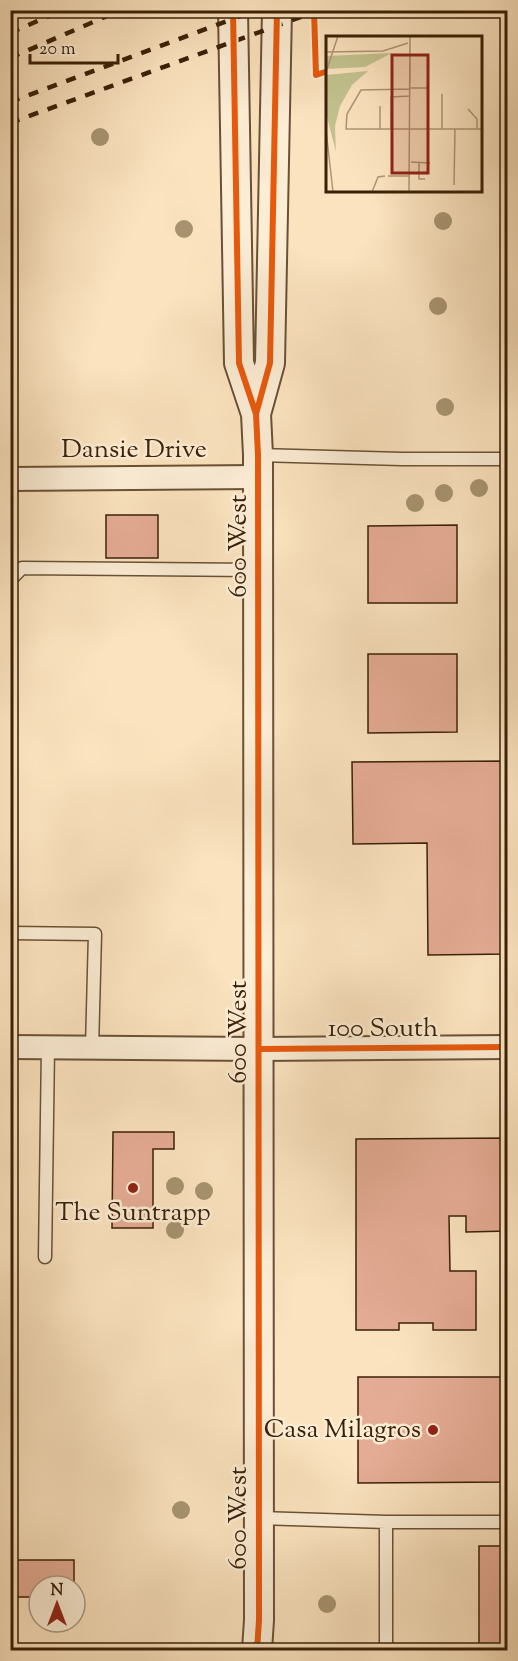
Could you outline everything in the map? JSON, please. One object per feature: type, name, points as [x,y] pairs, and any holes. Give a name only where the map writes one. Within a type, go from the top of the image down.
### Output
[{"type":"street","name":"600 West","points":[[233,10],[239,363],[256,414],[258,466],[259,1518],[257,1650]]},
{"type":"street","name":"600 West","points":[[256,414],[270,363],[278,10]]},
{"type":"street","name":"Dansie Drive","points":[[10,479],[258,466]]},
{"type":"street","name":"100 South","points":[[10,1047],[259,1049],[507,1047]]},
{"type":"lane","points":[[258,466],[402,459],[507,459]]},
{"type":"lane","points":[[10,580],[22,568],[258,570]]},
{"type":"lane","points":[[10,933],[95,934],[92,1048]]},
{"type":"lane","points":[[45,1257],[48,1047]]},
{"type":"lane","points":[[259,1518],[386,1522],[507,1522]]},
{"type":"lane","points":[[386,1522],[386,1650]]},
{"type":"building","points":[[106,515],[158,515],[158,558],[106,558]]},
{"type":"building","points":[[457,525],[457,603],[368,603],[368,526]]},
{"type":"building","points":[[368,654],[457,654],[457,732],[368,733]]},
{"type":"building","points":[[508,761],[508,954],[428,955],[427,843],[353,844],[352,762]]},
{"type":"building","name":"The Suntrapp","points":[[113,1132],[174,1132],[174,1149],[153,1149],[153,1228],[112,1228]]},
{"type":"building","points":[[10,1137],[13,1137],[12,1266],[10,1266]]},
{"type":"building","points":[[508,1138],[508,1231],[466,1232],[466,1216],[449,1216],[450,1271],[476,1271],[476,1330],[433,1330],[433,1323],[399,1323],[399,1330],[356,1330],[356,1139]]},
{"type":"building","name":"Casa Milagros","points":[[358,1377],[508,1377],[508,1482],[358,1483]]},
{"type":"building","points":[[479,1546],[508,1546],[508,1650],[426,1650],[426,1646],[479,1646]]},
{"type":"building","points":[[10,1560],[74,1560],[74,1574],[27,1574],[27,1597],[10,1597]]},
{"type":"railway","points":[[10,33],[63,10]]},
{"type":"railway","points":[[10,58],[121,10]]},
{"type":"railway","points":[[10,102],[257,10]]},
{"type":"railway","points":[[10,123],[320,10]]},
{"type":"cycle path","points":[[233,10],[239,363],[256,414],[258,455],[259,1620],[257,1650]]},
{"type":"cycle path","points":[[256,414],[270,363],[277,10]]},
{"type":"cycle path","points":[[314,10],[316,75],[326,72]]},
{"type":"cycle path","points":[[259,1049],[508,1047]]},
{"type":"place","name":"The Suntrapp","points":[[133,1188]]},
{"type":"place","name":"Casa Milagros","points":[[433,1430]]}]
